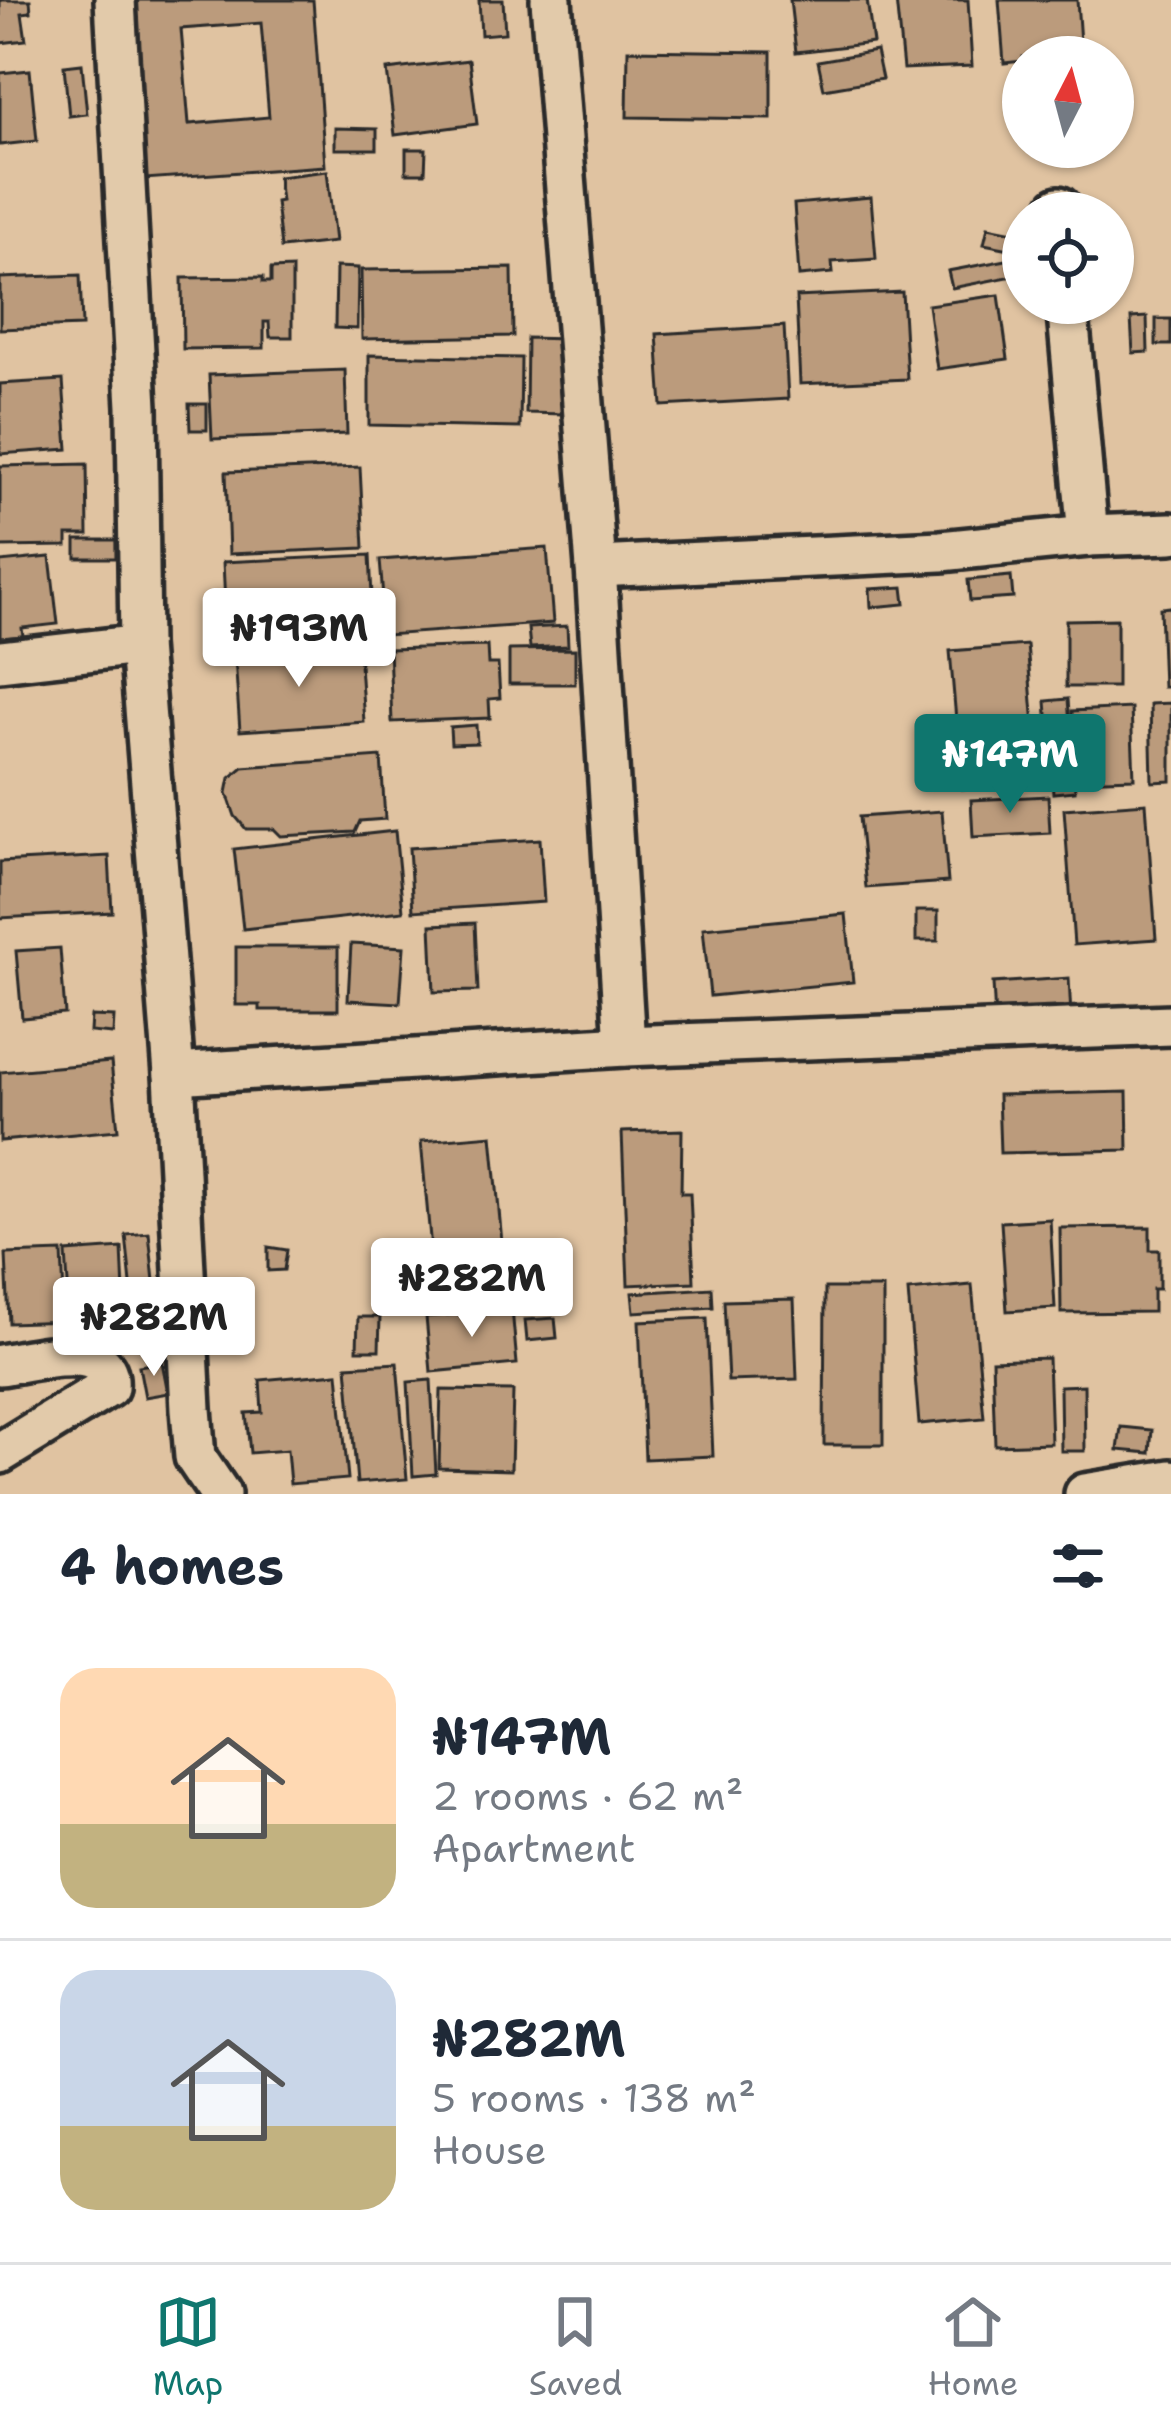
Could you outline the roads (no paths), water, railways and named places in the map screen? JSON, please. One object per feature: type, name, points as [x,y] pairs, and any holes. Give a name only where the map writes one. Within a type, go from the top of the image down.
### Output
[{"type":"street","points":[[115,0],[137,406],[140,645],[174,1074],[195,1456],[220,1494]]},
{"type":"street","points":[[551,0],[596,567],[625,1046]]},
{"type":"street","points":[[1069,324],[1088,536]]},
{"type":"street","points":[[596,567],[941,551],[1171,533]]},
{"type":"street","points":[[0,661],[140,645]]},
{"type":"street","points":[[174,1074],[625,1046],[1171,1025]]},
{"type":"street","points":[[0,1365],[87,1355],[101,1362],[110,1380],[108,1387],[0,1453]]},
{"type":"street","points":[[1085,1494],[1171,1480]]}]
